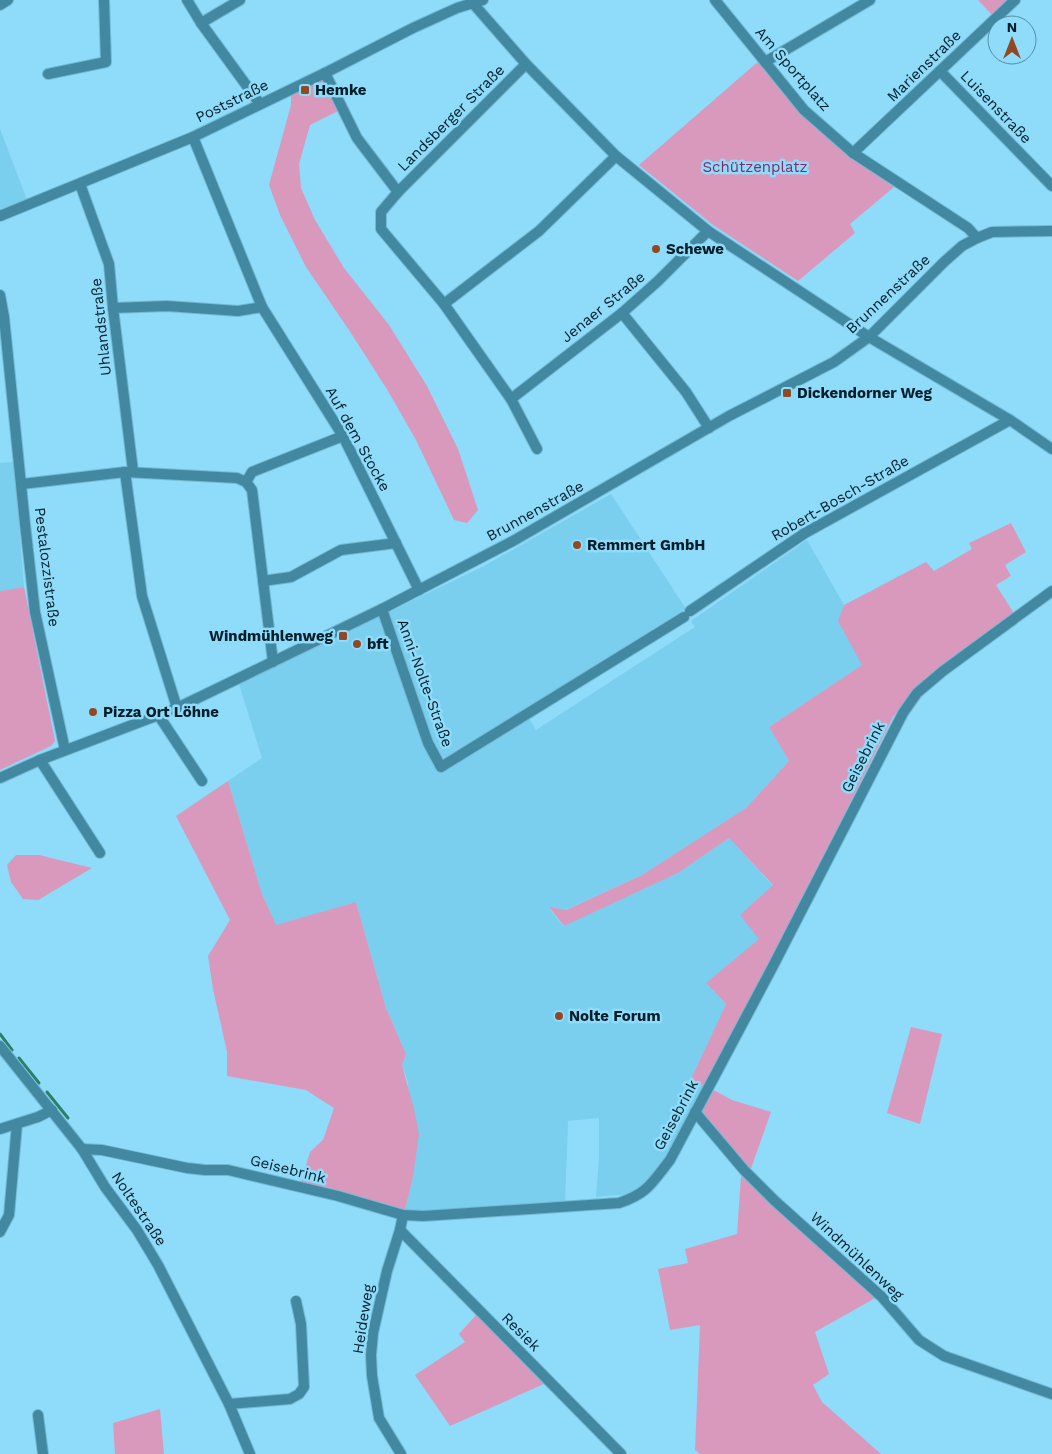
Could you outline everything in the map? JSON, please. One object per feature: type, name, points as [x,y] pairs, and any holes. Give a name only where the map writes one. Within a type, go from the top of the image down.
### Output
[{"type":"street","points":[[0,5],[8,0]]},
{"type":"street","points":[[48,74],[106,62],[104,0]]},
{"type":"street","points":[[187,0],[201,23],[260,104]]},
{"type":"street","points":[[201,23],[240,0]]},
{"type":"street","name":"Am Sportplatz","points":[[715,0],[804,110],[853,154],[968,228],[977,238]]},
{"type":"street","points":[[765,62],[870,0]]},
{"type":"street","name":"Marienstraße","points":[[853,154],[1015,0]]},
{"type":"street","points":[[475,1],[526,64],[616,156],[708,232],[869,337],[1050,444]]},
{"type":"street","name":"Poststraße","points":[[0,216],[193,136],[325,73],[413,28],[475,1]]},
{"type":"street","name":"Landsberger Straße","points":[[398,192],[526,64]]},
{"type":"street","name":"Luisenstraße","points":[[940,71],[1052,186]]},
{"type":"street","points":[[325,73],[357,138],[398,192],[381,212],[381,229],[444,304],[511,400],[537,449]]},
{"type":"street","name":"Auf dem Stocke","points":[[193,136],[262,307],[343,436],[419,590]]},
{"type":"street","points":[[444,304],[539,231],[616,156]]},
{"type":"street","name":"Uhlandstraße","points":[[80,184],[109,264],[142,596],[177,708]]},
{"type":"street","name":"Brunnenstraße","points":[[0,778],[65,750],[177,708],[382,609],[513,541],[750,404],[834,362],[869,337],[944,262],[962,246],[977,238],[992,232],[1052,231]]},
{"type":"street","name":"Jenaer Straße","points":[[511,400],[622,313],[658,282],[708,232]]},
{"type":"street","name":"Pestalozzistraße","points":[[0,295],[36,612],[65,750]]},
{"type":"street","points":[[113,308],[167,306],[238,311],[262,307]]},
{"type":"street","points":[[622,313],[686,392],[709,428]]},
{"type":"street","name":"Robert-Bosch-Straße","points":[[441,767],[687,614],[805,533],[1010,420]]},
{"type":"street","points":[[246,482],[252,472],[343,436]]},
{"type":"street","points":[[22,484],[129,471],[237,478],[246,482],[252,490],[273,662]]},
{"type":"street","points":[[263,581],[291,577],[341,550],[396,543]]},
{"type":"street","name":"Geisebrink","points":[[82,1149],[102,1150],[187,1168],[235,1172],[338,1196],[403,1215],[424,1216],[619,1203],[635,1198],[648,1188],[670,1160],[772,968],[903,713],[917,693],[943,671],[1052,591]]},
{"type":"street","name":"Anni-Nolte-Straße","points":[[382,609],[428,743],[441,767]]},
{"type":"street","points":[[158,716],[202,781]]},
{"type":"street","points":[[40,760],[100,853]]},
{"type":"street","name":"Noltestraße","points":[[0,1046],[82,1149],[105,1187],[137,1230],[158,1265],[229,1404],[250,1454]]},
{"type":"street","points":[[0,1129],[52,1110]]},
{"type":"street","name":"Windmühlenweg","points":[[695,1112],[744,1170],[775,1201],[882,1297],[919,1340],[944,1356],[1052,1394]]},
{"type":"street","points":[[0,1232],[9,1215],[17,1124]]},
{"type":"street","name":"Heideweg","points":[[401,1454],[379,1418],[372,1376],[371,1355],[373,1333],[386,1271],[403,1215]]},
{"type":"street","name":"Resiek","points":[[400,1230],[622,1454]]},
{"type":"street","points":[[229,1404],[290,1399],[300,1394],[304,1387],[301,1324],[296,1301]]},
{"type":"street","points":[[38,1415],[43,1454]]},
{"type":"shaded area","points":[[0,129],[27,200],[0,211]]},
{"type":"shaded area","points":[[14,462],[24,587],[0,591],[0,463]]},
{"type":"shaded area","points":[[611,494],[686,609],[524,710],[536,730],[695,627],[691,621],[807,540],[844,605],[839,621],[863,665],[769,727],[789,761],[746,808],[642,875],[565,910],[549,908],[563,926],[678,873],[729,838],[773,886],[760,939],[706,983],[726,1004],[690,1081],[708,1087],[668,1159],[633,1196],[596,1197],[599,1158],[599,1118],[568,1121],[565,1201],[435,1212],[405,1210],[413,1177],[408,1082],[402,1065],[406,1054],[386,1008],[356,902],[276,926],[262,894],[228,781],[262,758],[239,684],[484,566]]},
{"type":"green space","points":[[978,0],[1007,0],[992,15]]},
{"type":"green space","name":"Schützenplatz","points":[[760,60],[851,157],[894,187],[850,224],[855,233],[798,281],[713,225],[639,165]]},
{"type":"green space","points":[[325,78],[340,110],[310,125],[299,164],[301,188],[315,220],[344,268],[389,325],[427,386],[458,449],[478,510],[467,523],[454,520],[416,440],[388,391],[306,267],[280,215],[269,185],[291,105],[291,94]]},
{"type":"green space","points":[[1011,523],[1026,552],[1005,565],[1011,576],[996,585],[1015,615],[912,692],[893,717],[708,1087],[690,1081],[726,1004],[706,983],[759,939],[740,915],[773,885],[729,838],[678,873],[564,926],[549,907],[566,910],[642,875],[746,808],[789,761],[769,727],[862,665],[838,621],[844,605],[926,562],[934,571],[972,549],[969,543]]},
{"type":"green space","points":[[24,587],[55,741],[51,746],[0,770],[0,591]]},
{"type":"green space","points":[[228,781],[262,894],[276,925],[356,902],[386,1008],[406,1054],[402,1065],[419,1134],[413,1177],[405,1210],[301,1183],[310,1152],[323,1140],[334,1108],[306,1090],[227,1076],[227,1052],[213,989],[208,956],[230,920],[176,816]]},
{"type":"green space","points":[[16,855],[39,855],[92,868],[38,900],[23,899],[11,882],[7,865]]},
{"type":"green space","points":[[911,1027],[942,1034],[920,1124],[887,1113]]},
{"type":"green space","points":[[708,1087],[732,1100],[771,1112],[748,1177],[877,1297],[815,1332],[829,1374],[813,1385],[822,1402],[881,1454],[700,1454],[695,1450],[700,1325],[670,1330],[658,1269],[688,1263],[685,1249],[737,1234],[742,1163],[695,1114]]},
{"type":"green space","points":[[477,1314],[546,1383],[450,1426],[415,1375],[465,1342],[459,1334]]},
{"type":"green space","points":[[160,1409],[164,1454],[115,1454],[113,1423]]},
{"type":"waterway","points":[[0,1034],[12,1050]]},
{"type":"waterway","points":[[19,1058],[39,1083]]},
{"type":"waterway","points":[[47,1092],[68,1118]]},
{"type":"place","name":"Hemke","points":[[305,90]]},
{"type":"place","name":"Schewe","points":[[656,249]]},
{"type":"place","name":"Dickendorner Weg","points":[[787,393]]},
{"type":"place","name":"Remmert GmbH","points":[[577,545]]},
{"type":"place","name":"Windmühlenweg","points":[[343,636]]},
{"type":"place","name":"bft","points":[[357,644]]},
{"type":"place","name":"Pizza Ort Löhne","points":[[93,712]]},
{"type":"place","name":"Nolte Forum","points":[[559,1016]]}]
